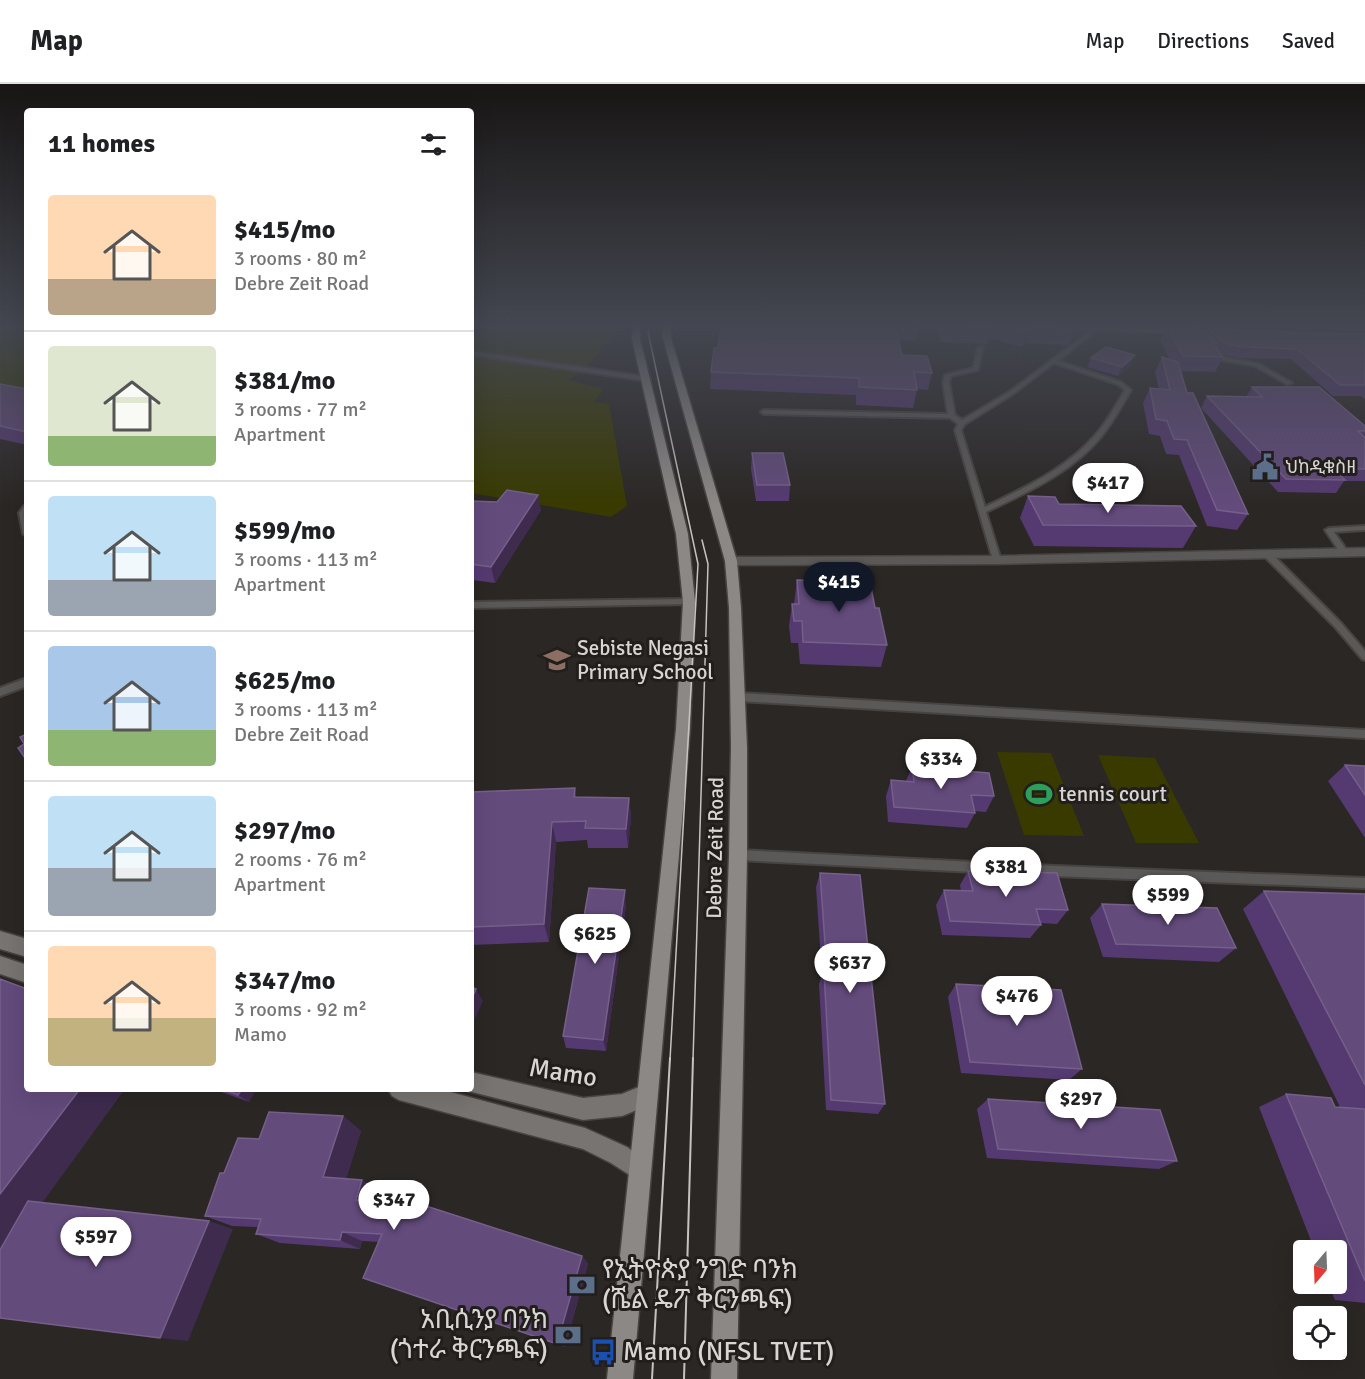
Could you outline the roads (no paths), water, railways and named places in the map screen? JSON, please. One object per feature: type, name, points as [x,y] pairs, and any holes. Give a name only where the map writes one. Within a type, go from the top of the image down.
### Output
[{"type":"main road","name":"Debre Zeit Road","points":[[620,1379],[682,729],[688,602],[687,570],[682,534],[649,386]]},
{"type":"main road","name":"Debre Zeit Road","points":[[680,386],[731,561],[739,697],[738,855],[724,1379]]},
{"type":"main road","points":[[0,940],[24,947]]},
{"type":"main road","points":[[0,966],[24,973]]},
{"type":"main road","name":"Mamo","points":[[474,1084],[583,1109],[622,1105],[646,1095]]},
{"type":"main road","points":[[410,1092],[585,1139],[619,1155],[639,1170]]},
{"type":"street","points":[[731,561],[997,560],[1365,552]]},
{"type":"lane","points":[[947,386],[952,416]]},
{"type":"lane","points":[[997,560],[958,430],[962,423],[1020,386]]},
{"type":"lane","points":[[982,511],[1044,481],[1062,470],[1086,450],[1113,420],[1128,390],[1123,386]]},
{"type":"lane","points":[[764,411],[952,416],[962,423]]},
{"type":"lane","points":[[1344,552],[1329,530],[1365,528]]},
{"type":"lane","points":[[1267,554],[1338,626],[1365,657]]},
{"type":"lane","points":[[474,605],[688,602]]},
{"type":"lane","points":[[0,692],[24,683]]},
{"type":"lane","points":[[739,697],[1365,734]]},
{"type":"lane","points":[[738,855],[1055,871],[1365,883]]},
{"type":"tram line","points":[[660,386],[698,564],[670,1060]]},
{"type":"tram line","points":[[693,1060],[708,564],[702,540]]},
{"type":"tram line","points":[[652,1379],[670,1058]]},
{"type":"tram line","points":[[684,1379],[693,1058]]},
{"type":"place","name":"ህከዲቁስዘ","points":[[1265,467]]},
{"type":"place","name":"Sebiste Negasi Primary School","points":[[557,660]]},
{"type":"place","name":"tennis court","points":[[1039,794]]},
{"type":"place","name":"የኢትዮጵያ ንግድ ባንክ (ሼል ዴፖ ቅርንጫፍ)","points":[[582,1285]]},
{"type":"place","name":"አቢሲንያ ባንክ (ጎተራ ቅርንጫፍ)","points":[[568,1335]]},
{"type":"place","name":"Mamo (NFSL TVET)","points":[[603,1352]]}]
